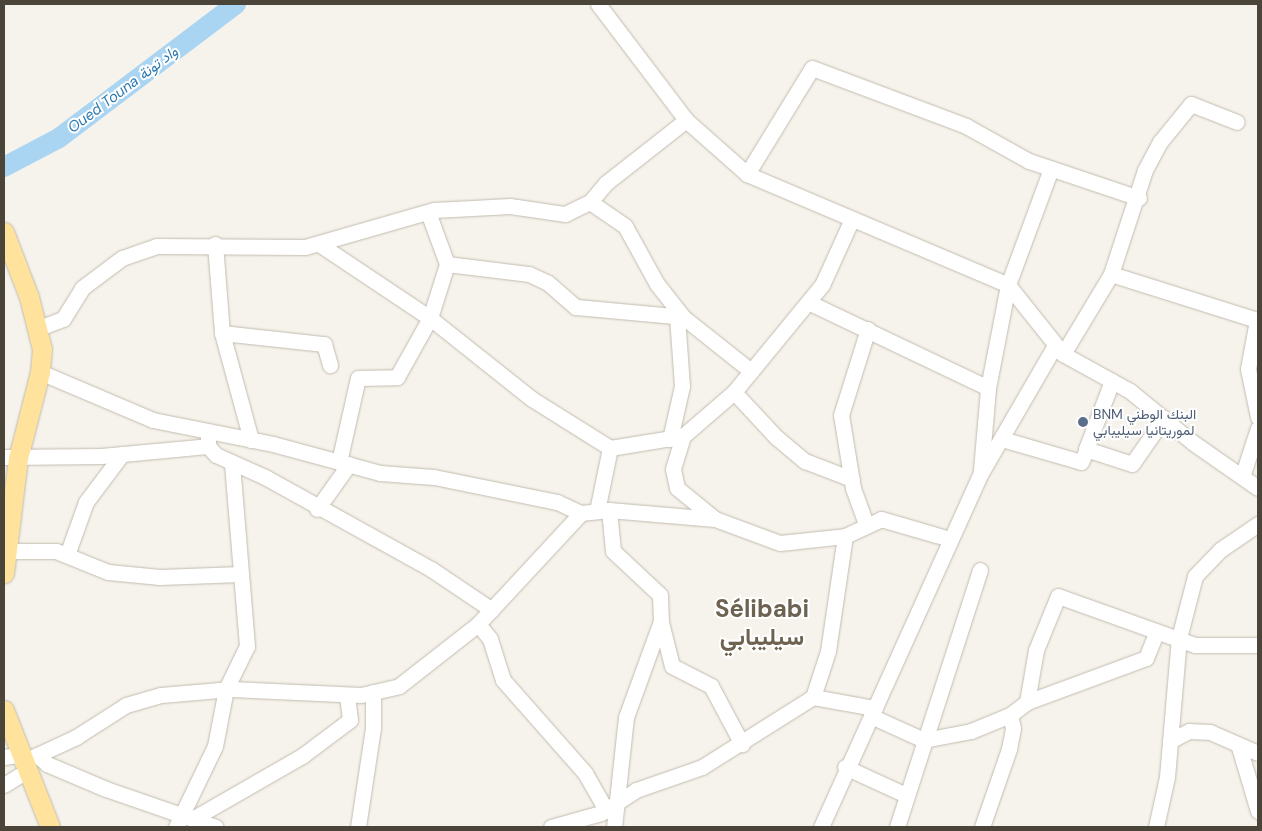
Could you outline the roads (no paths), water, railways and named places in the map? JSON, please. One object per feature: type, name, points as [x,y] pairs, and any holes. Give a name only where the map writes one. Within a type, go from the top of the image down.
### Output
[{"type":"main road","points":[[4,232],[39,328],[40,372],[11,458],[7,551],[4,573]]},
{"type":"main road","points":[[4,710],[18,754],[50,827]]},
{"type":"street","points":[[598,4],[686,120],[747,174],[851,221],[1008,285],[1059,350],[1112,381],[1164,418],[1192,442],[1243,474],[1258,488]]},
{"type":"street","points":[[747,174],[812,68],[966,126],[1051,168],[1139,198]]},
{"type":"street","points":[[821,827],[846,767],[874,712],[981,473],[1059,350],[1111,274],[1139,198],[1145,170],[1160,142],[1191,104],[1238,122]]},
{"type":"street","points":[[39,328],[63,319],[82,288],[122,258],[157,246],[319,244],[428,212],[510,206],[565,214],[590,202],[606,182],[686,120]]},
{"type":"street","points":[[981,473],[988,388],[1008,285],[1051,168]]},
{"type":"street","points":[[590,202],[625,226],[657,284],[680,317],[751,371]]},
{"type":"street","points":[[318,509],[344,463],[358,378],[396,377],[430,318],[447,264],[428,212]]},
{"type":"street","points":[[319,244],[430,318],[532,399],[610,448],[677,437],[734,392],[810,303],[851,221]]},
{"type":"street","points":[[215,244],[222,333],[251,440]]},
{"type":"street","points":[[447,264],[529,274],[548,283],[576,307],[680,317]]},
{"type":"street","points":[[1111,274],[1258,320],[1248,369],[1258,416]]},
{"type":"street","points":[[810,303],[868,329],[988,388]]},
{"type":"street","points":[[680,317],[682,386],[673,469],[677,488],[715,519]]},
{"type":"street","points":[[866,524],[852,479],[842,415],[868,329]]},
{"type":"street","points":[[222,333],[324,344],[330,365]]},
{"type":"street","points":[[40,372],[153,420],[208,439],[232,464],[265,477],[318,509],[431,569],[492,610]]},
{"type":"street","points":[[1002,439],[1081,462],[1112,381]]},
{"type":"street","points":[[734,392],[776,437],[805,461],[852,479]]},
{"type":"street","points":[[1087,450],[1132,464],[1164,418]]},
{"type":"street","points":[[1243,474],[1258,428]]},
{"type":"street","points":[[11,458],[122,454],[208,439],[251,440],[344,463],[557,502],[581,513],[603,511],[715,519],[780,543],[845,536],[866,524],[881,519],[950,540]]},
{"type":"street","points":[[610,448],[603,511],[613,552],[660,595],[661,621],[672,666],[711,686],[742,744]]},
{"type":"street","points":[[67,555],[86,502],[122,454]]},
{"type":"street","points":[[190,816],[215,746],[226,689],[247,646],[232,464]]},
{"type":"street","points":[[4,785],[18,754],[126,705],[161,696],[226,689],[347,695],[399,686],[478,624],[581,513]]},
{"type":"street","points":[[1160,826],[1179,638],[1196,576],[1220,550],[1258,524]]},
{"type":"street","points":[[552,827],[611,807],[636,790],[702,767],[742,744],[813,697],[828,651],[845,536]]},
{"type":"street","points":[[7,551],[67,555],[108,572],[160,577],[241,574]]},
{"type":"street","points":[[897,827],[980,570]]},
{"type":"street","points":[[1027,702],[1036,650],[1058,596],[1156,633],[1179,638],[1195,645],[1258,645]]},
{"type":"street","points":[[614,827],[611,807],[626,717],[661,621]]},
{"type":"street","points":[[478,624],[490,639],[503,680],[585,773],[611,807]]},
{"type":"street","points":[[813,697],[874,712],[924,740],[971,731],[1010,715],[1027,702],[1146,658],[1156,633]]},
{"type":"street","points":[[358,827],[373,728],[373,692]]},
{"type":"street","points":[[347,695],[350,720]]},
{"type":"street","points":[[982,827],[1009,749],[1013,728],[1010,715]]},
{"type":"street","points":[[350,720],[373,728]]},
{"type":"street","points":[[176,827],[190,816],[302,756],[350,720]]},
{"type":"street","points":[[1170,741],[1189,731],[1210,732],[1258,753]]},
{"type":"street","points":[[1239,746],[1258,811]]},
{"type":"street","points":[[18,754],[106,789],[190,816],[216,827]]},
{"type":"street","points":[[846,767],[906,795]]},
{"type":"waterway","name":"Oued Touna واد تونة","points":[[4,167],[59,138],[236,4]]},
{"type":"place","name":"BNM البنك الوطني لموريتانيا سيليبابي","points":[[1083,422]]},
{"type":"district","name":"Sélibabi سيليبابي","points":[[762,623]]}]
